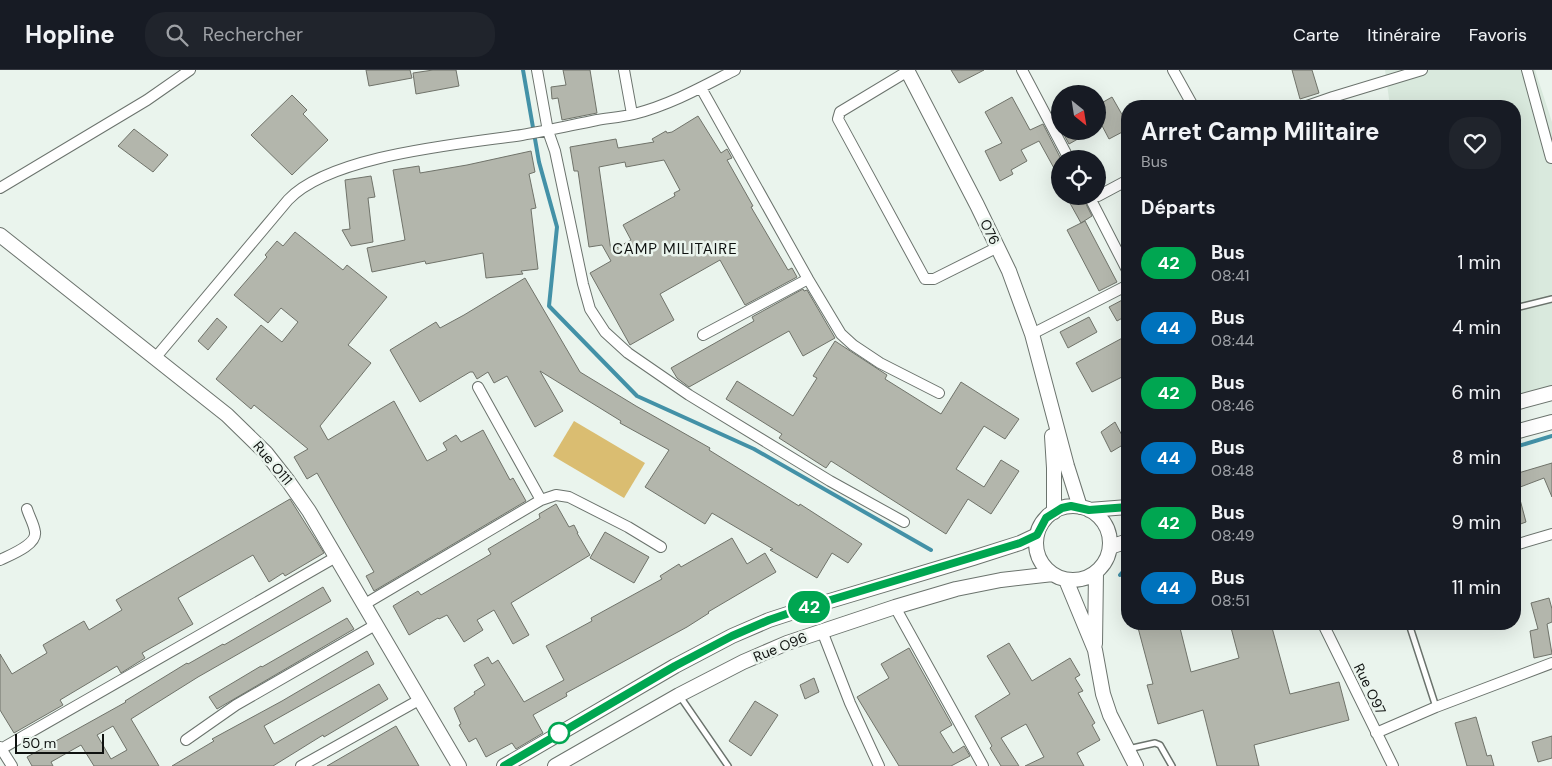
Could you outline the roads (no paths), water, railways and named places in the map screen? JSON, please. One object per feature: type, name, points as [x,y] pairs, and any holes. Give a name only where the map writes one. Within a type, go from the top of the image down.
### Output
[{"type":"street","points":[[0,188],[147,100],[190,70]]},
{"type":"street","points":[[537,70],[548,131],[555,150],[583,284],[590,309],[605,332],[628,354],[688,395],[830,481],[904,522]]},
{"type":"street","points":[[624,70],[632,114]]},
{"type":"street","points":[[156,357],[297,190],[328,175],[382,158],[548,131],[632,114],[679,99],[735,70]]},
{"type":"street","points":[[1022,70],[1064,150]]},
{"type":"street","points":[[1172,70],[1190,100]]},
{"type":"street","points":[[1324,100],[1422,70]]},
{"type":"street","points":[[1527,70],[1551,158]]},
{"type":"street","points":[[908,71],[840,112],[838,119],[926,279],[934,279],[998,247]]},
{"type":"street","name":"O76","points":[[908,71],[998,247],[1032,334],[1050,403]]},
{"type":"street","points":[[701,88],[836,328],[853,345],[880,363],[939,393]]},
{"type":"street","points":[[1106,191],[1121,184]]},
{"type":"street","points":[[1098,205],[1121,257]]},
{"type":"street","name":"Rue O111","points":[[0,235],[228,415],[266,453],[288,480],[365,604],[458,766]]},
{"type":"street","points":[[703,335],[808,279]]},
{"type":"street","points":[[1032,334],[1121,289]]},
{"type":"street","points":[[478,387],[541,500]]},
{"type":"street","points":[[1521,401],[1552,393]]},
{"type":"street","points":[[1050,403],[1084,508],[1096,514],[1108,529],[1110,547],[1103,565],[1096,572],[1082,579],[1060,577]]},
{"type":"street","points":[[1050,403],[1054,468],[1054,512]]},
{"type":"street","points":[[1521,430],[1552,422]]},
{"type":"street","points":[[365,604],[541,500],[556,495],[569,497],[661,547]]},
{"type":"street","points":[[1094,650],[1060,577],[1041,561],[1037,553],[1037,535],[1046,518],[1054,512],[1071,506],[1084,508],[1121,507]]},
{"type":"street","points":[[0,560],[29,545],[34,539],[35,531],[26,509]]},
{"type":"street","points":[[1521,543],[1552,534]]},
{"type":"street","name":"Rue O96","points":[[504,766],[675,666],[732,636],[769,620],[804,608],[982,555],[1020,543],[1037,535]]},
{"type":"street","points":[[1110,547],[1121,543]]},
{"type":"street","points":[[12,766],[1,748],[336,557]]},
{"type":"street","points":[[1096,572],[1094,650],[1103,694],[1110,715],[1136,766]]},
{"type":"street","name":"Rue O96","points":[[555,766],[679,695],[743,662],[787,643],[894,607],[956,590],[1000,580],[1060,577]]},
{"type":"street","points":[[894,607],[983,766]]},
{"type":"street","points":[[186,740],[236,705],[377,624]]},
{"type":"street","name":"Rue O97","points":[[1326,630],[1392,766]]},
{"type":"street","points":[[822,631],[850,703],[879,766]]},
{"type":"street","points":[[1376,733],[1552,663]]},
{"type":"street","points":[[301,766],[419,700]]},
{"type":"lane","points":[[1521,307],[1552,299]]},
{"type":"lane","points":[[1411,630],[1436,708]]},
{"type":"lane","points":[[679,695],[728,766]]},
{"type":"lane","points":[[1127,749],[1154,743],[1160,745],[1172,766]]},
{"type":"waterway","points":[[523,70],[539,162],[557,227],[549,306],[637,396],[754,449],[931,550]]},
{"type":"waterway","points":[[1521,445],[1552,436]]},
{"type":"district","name":"CAMP MILITAIRE","points":[[675,249]]}]
